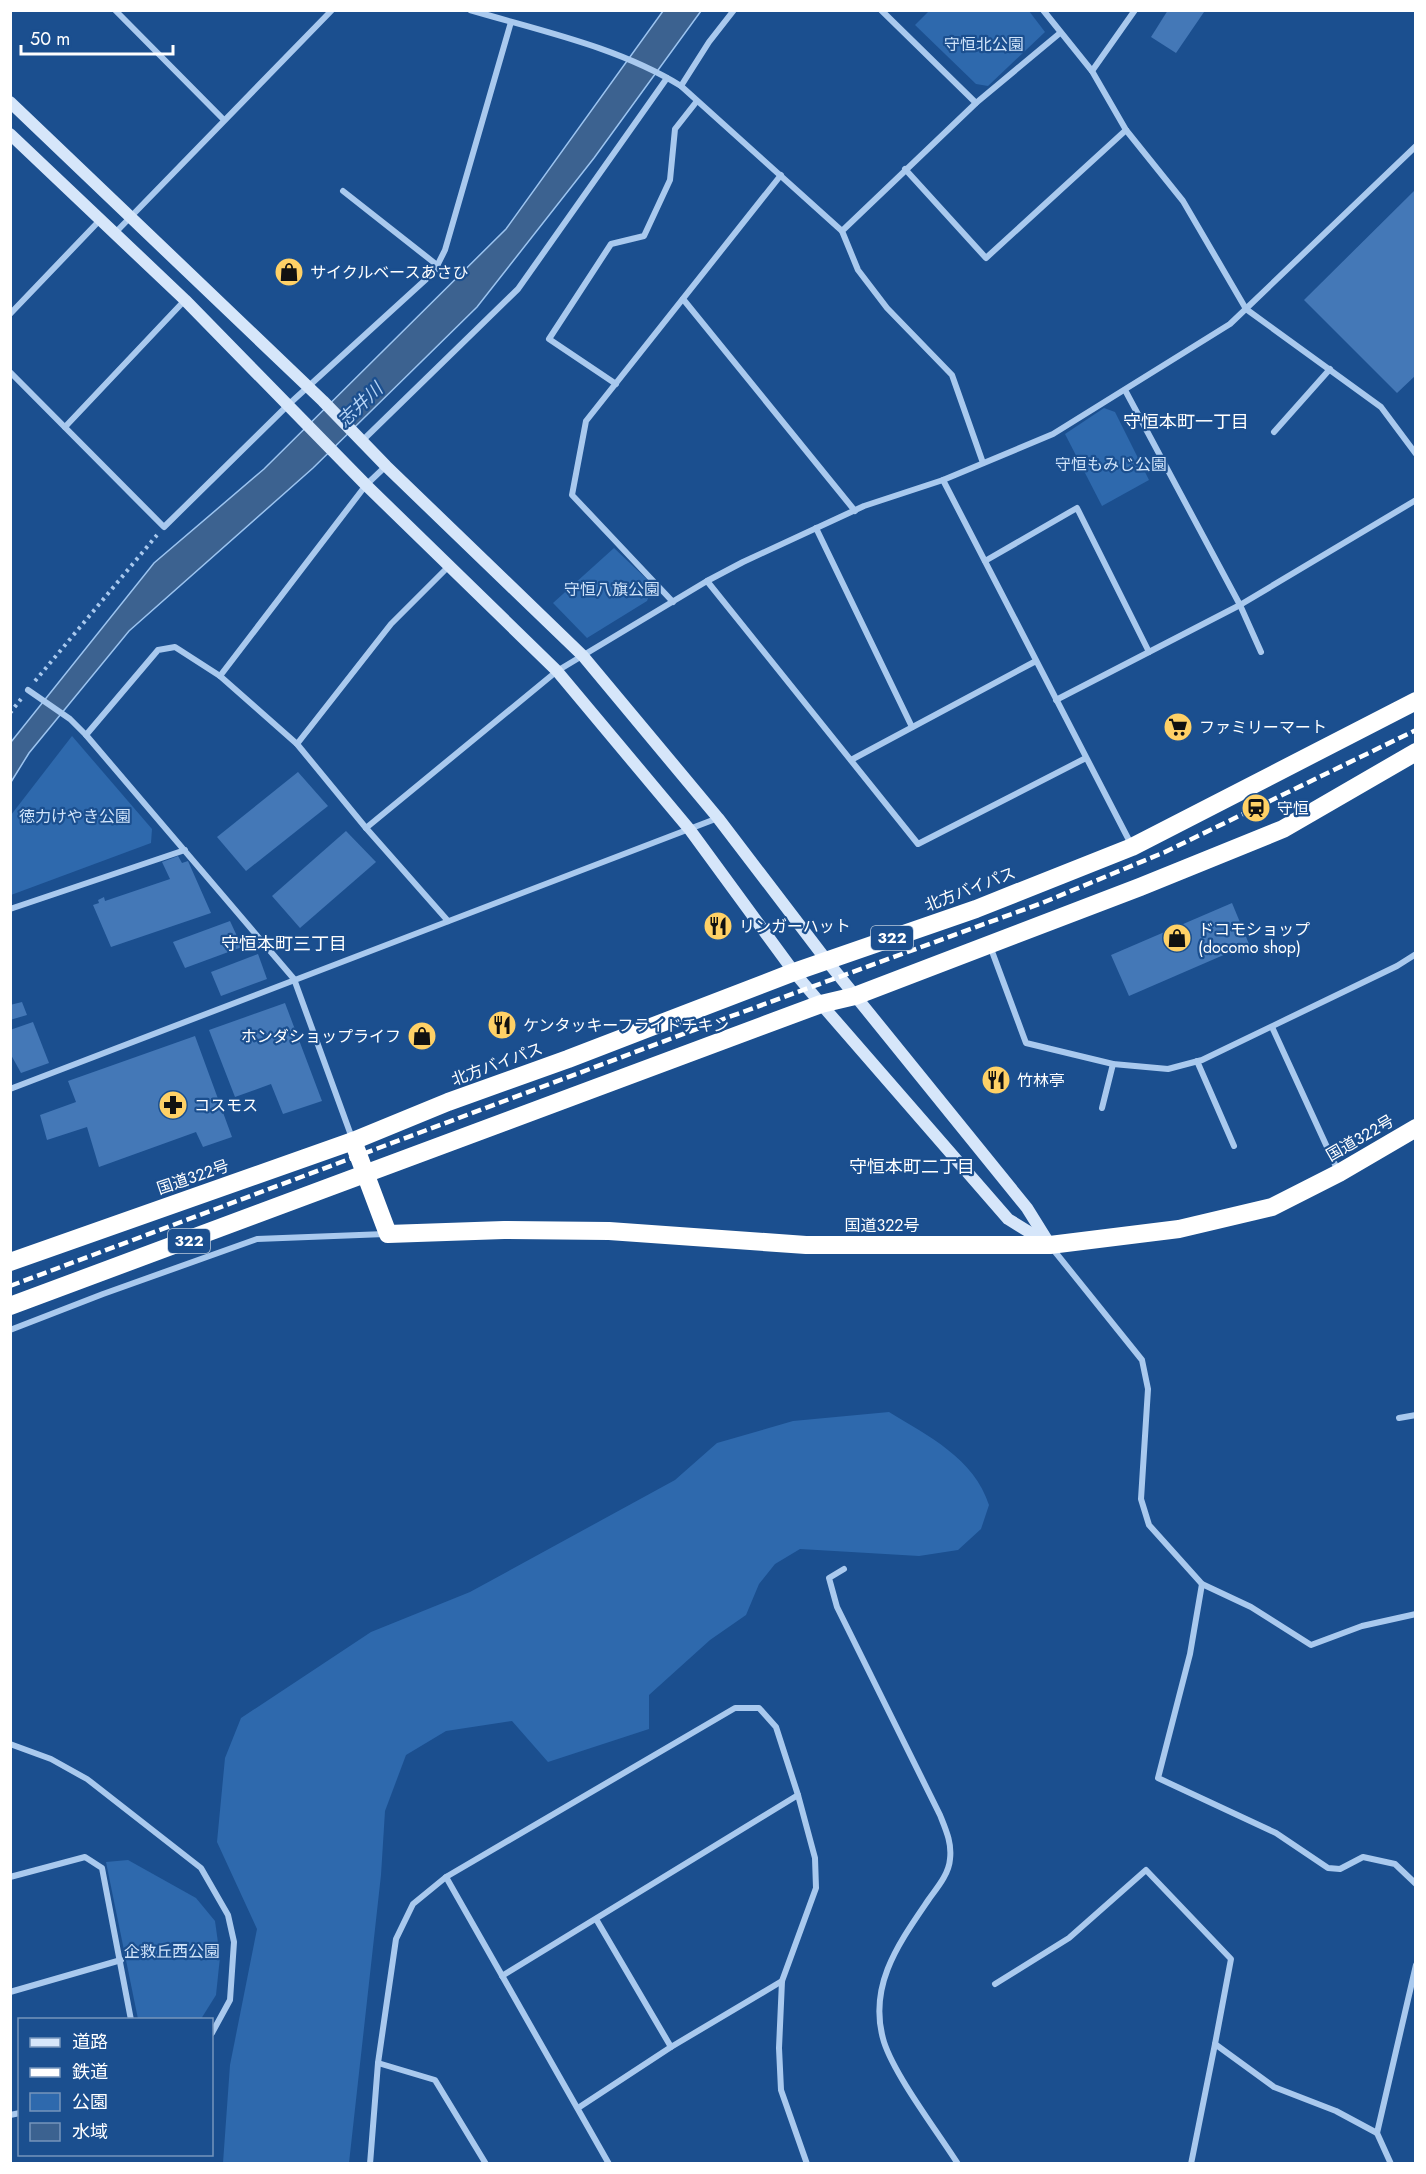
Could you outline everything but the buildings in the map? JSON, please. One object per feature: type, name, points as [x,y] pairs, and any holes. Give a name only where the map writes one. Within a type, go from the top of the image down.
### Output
[{"type":"highway","name":"北方バイパス","points":[[353,1141],[448,1102],[568,1059],[794,972],[976,909],[1132,847],[1416,701]]},
{"type":"highway","name":"322","points":[[10,1306],[822,1004],[855,996],[1140,887],[1283,829],[1416,753]]},
{"type":"highway","name":"国道322号","points":[[388,1234],[504,1230],[609,1231],[806,1245],[1050,1245],[1179,1229],[1272,1207],[1339,1173],[1416,1128]]},
{"type":"highway","points":[[353,1141],[388,1234]]},
{"type":"highway","name":"国道322号","points":[[10,1262],[353,1141]]},
{"type":"street","points":[[115,233],[332,10]]},
{"type":"street","points":[[470,10],[610,52],[681,86],[842,231],[858,270],[887,308],[952,375],[983,463]]},
{"type":"street","points":[[681,86],[734,10]]},
{"type":"street","points":[[881,10],[976,103]]},
{"type":"street","points":[[1043,10],[1092,71],[1126,130],[1183,201],[1246,309],[1381,407],[1416,454]]},
{"type":"street","points":[[1092,71],[1135,10]]},
{"type":"street","points":[[119,12],[224,120]]},
{"type":"street","points":[[10,372],[164,527],[288,405],[434,272],[445,250],[511,22]]},
{"type":"street","points":[[842,231],[976,103],[1060,33]]},
{"type":"street","points":[[359,439],[518,289],[667,78]]},
{"type":"street","points":[[616,384],[549,339],[611,244],[644,236],[670,180],[675,129],[697,101]]},
{"type":"street","points":[[10,102],[323,401],[386,466],[583,656],[718,818],[827,961],[1027,1208],[1050,1245],[1142,1360],[1148,1389],[1141,1499],[1144,1515],[1149,1526],[1202,1584],[1251,1607],[1311,1646],[1362,1626],[1416,1614]]},
{"type":"street","points":[[905,169],[986,258],[1126,130]]},
{"type":"street","points":[[10,134],[185,300],[366,485],[557,671],[690,830],[794,972],[1008,1219],[1050,1245]]},
{"type":"street","points":[[366,828],[557,671],[707,581],[855,511],[943,480],[1053,434],[1230,324],[1416,146]]},
{"type":"street","points":[[673,602],[572,495],[586,421],[781,175]]},
{"type":"street","points":[[343,191],[437,265]]},
{"type":"street","points":[[10,314],[100,219]]},
{"type":"street","points":[[683,299],[855,511]]},
{"type":"street","points":[[65,427],[185,300]]},
{"type":"street","points":[[1274,432],[1330,369]]},
{"type":"street","points":[[1125,390],[1240,605],[1261,652]]},
{"type":"street","points":[[220,676],[366,485],[386,466]]},
{"type":"street","points":[[943,480],[1084,759],[1132,847]]},
{"type":"street","points":[[1056,700],[1240,605],[1416,500]]},
{"type":"street","points":[[985,561],[1077,508],[1149,652]]},
{"type":"street","points":[[816,528],[912,727]]},
{"type":"street","points":[[297,744],[391,624],[449,566]]},
{"type":"street","points":[[707,581],[918,844],[1084,759]]},
{"type":"street","points":[[86,735],[158,650],[176,647],[220,676],[297,744],[366,828],[448,921]]},
{"type":"street","points":[[851,760],[1036,661]]},
{"type":"street","points":[[28,690],[70,719],[86,735],[294,979],[353,1141]]},
{"type":"street","points":[[10,1089],[718,818]]},
{"type":"street","points":[[10,909],[185,850]]},
{"type":"street","points":[[989,944],[1026,1043],[1096,1062],[1168,1068],[1197,1061],[1272,1027],[1416,954]]},
{"type":"street","points":[[1272,1027],[1339,1173]]},
{"type":"street","points":[[1197,1061],[1234,1146]]},
{"type":"street","points":[[1102,1108],[1113,1064]]},
{"type":"street","points":[[10,1330],[103,1293],[256,1239],[388,1234]]},
{"type":"street","points":[[1399,1418],[1416,1415]]},
{"type":"street","points":[[844,1569],[829,1578],[837,1606],[940,1815],[950,1840],[950,1861],[943,1879],[891,1955],[881,1987],[879,2015],[884,2042],[896,2066],[958,2163]]},
{"type":"street","points":[[1202,1584],[1190,1654],[1158,1778],[1276,1833],[1328,1868],[1340,1869],[1363,1857],[1395,1864],[1416,1884]]},
{"type":"street","points":[[370,2163],[378,2063],[396,1939],[413,1904],[447,1877],[735,1708],[759,1708],[776,1727],[815,1858],[816,1887],[782,1981],[779,2048],[781,2090],[807,2163]]},
{"type":"street","points":[[10,1744],[51,1759],[87,1779],[201,1868],[228,1915],[234,1942],[230,2000],[213,2031]]},
{"type":"street","points":[[502,1976],[798,1795]]},
{"type":"street","points":[[10,1877],[85,1857],[102,1868],[131,2018]]},
{"type":"street","points":[[995,1984],[1069,1938],[1146,1870],[1231,1959],[1191,2163]]},
{"type":"street","points":[[447,1877],[609,2163]]},
{"type":"street","points":[[596,1919],[671,2047]]},
{"type":"street","points":[[10,1992],[121,1960]]},
{"type":"street","points":[[1390,2163],[1377,2133],[1416,1965]]},
{"type":"street","points":[[578,2108],[671,2047],[782,1981]]},
{"type":"street","points":[[1215,2044],[1274,2087],[1336,2111],[1377,2133]]},
{"type":"street","points":[[378,2063],[435,2080],[486,2163]]},
{"type":"path","points":[[10,713],[164,527]]},
{"type":"green space","name":"守恒北公園","points":[[929,11],[1029,11],[1045,32],[988,86],[976,84],[915,25]]},
{"type":"green space","name":"守恒もみじ公園","points":[[1104,408],[1115,412],[1149,480],[1102,506],[1065,434]]},
{"type":"green space","name":"守恒八旗公園","points":[[614,548],[653,585],[647,601],[587,638],[553,603]]},
{"type":"green space","name":"徳力けやき公園","points":[[72,736],[152,829],[151,843],[11,895],[11,815]]},
{"type":"green space","points":[[889,1412],[948,1450],[973,1474],[989,1505],[981,1529],[958,1550],[919,1556],[800,1549],[775,1564],[759,1584],[746,1615],[710,1640],[649,1695],[649,1729],[548,1762],[512,1721],[446,1731],[406,1755],[385,1811],[381,1875],[349,2163],[223,2163],[230,2065],[257,1929],[217,1842],[225,1758],[241,1718],[371,1632],[470,1592],[675,1480],[717,1443],[793,1421]]},
{"type":"green space","name":"企救丘西公園","points":[[128,1860],[196,1898],[215,1921],[220,1957],[216,1995],[202,2018],[138,2018],[106,1862]]},
{"type":"water","name":"志井川","points":[[663,11],[701,11],[594,158],[477,307],[313,468],[129,631],[29,753],[11,782],[11,742],[154,563],[264,469],[506,229]]},
{"type":"railway","points":[[10,1286],[718,1021],[1042,903],[1165,852],[1416,730]]},
{"type":"place","name":"サイクルベースあさひ","points":[[289,272]]},
{"type":"place","name":"ファミリーマート","points":[[1178,727]]},
{"type":"place","name":"守恒","points":[[1256,808]]},
{"type":"place","name":"リンガーハット","points":[[718,926]]},
{"type":"place","name":"ドコモショップ (docomo shop)","points":[[1177,938]]},
{"type":"place","name":"ケンタッキーフライドチキン","points":[[502,1025]]},
{"type":"place","name":"ホンダショップライフ","points":[[422,1036]]},
{"type":"place","name":"竹林亭","points":[[996,1080]]},
{"type":"place","name":"コスモス","points":[[173,1105]]},
{"type":"district","name":"守恒本町一丁目","points":[[1186,422]]},
{"type":"district","name":"守恒本町三丁目","points":[[284,944]]},
{"type":"district","name":"守恒本町二丁目","points":[[912,1167]]}]
